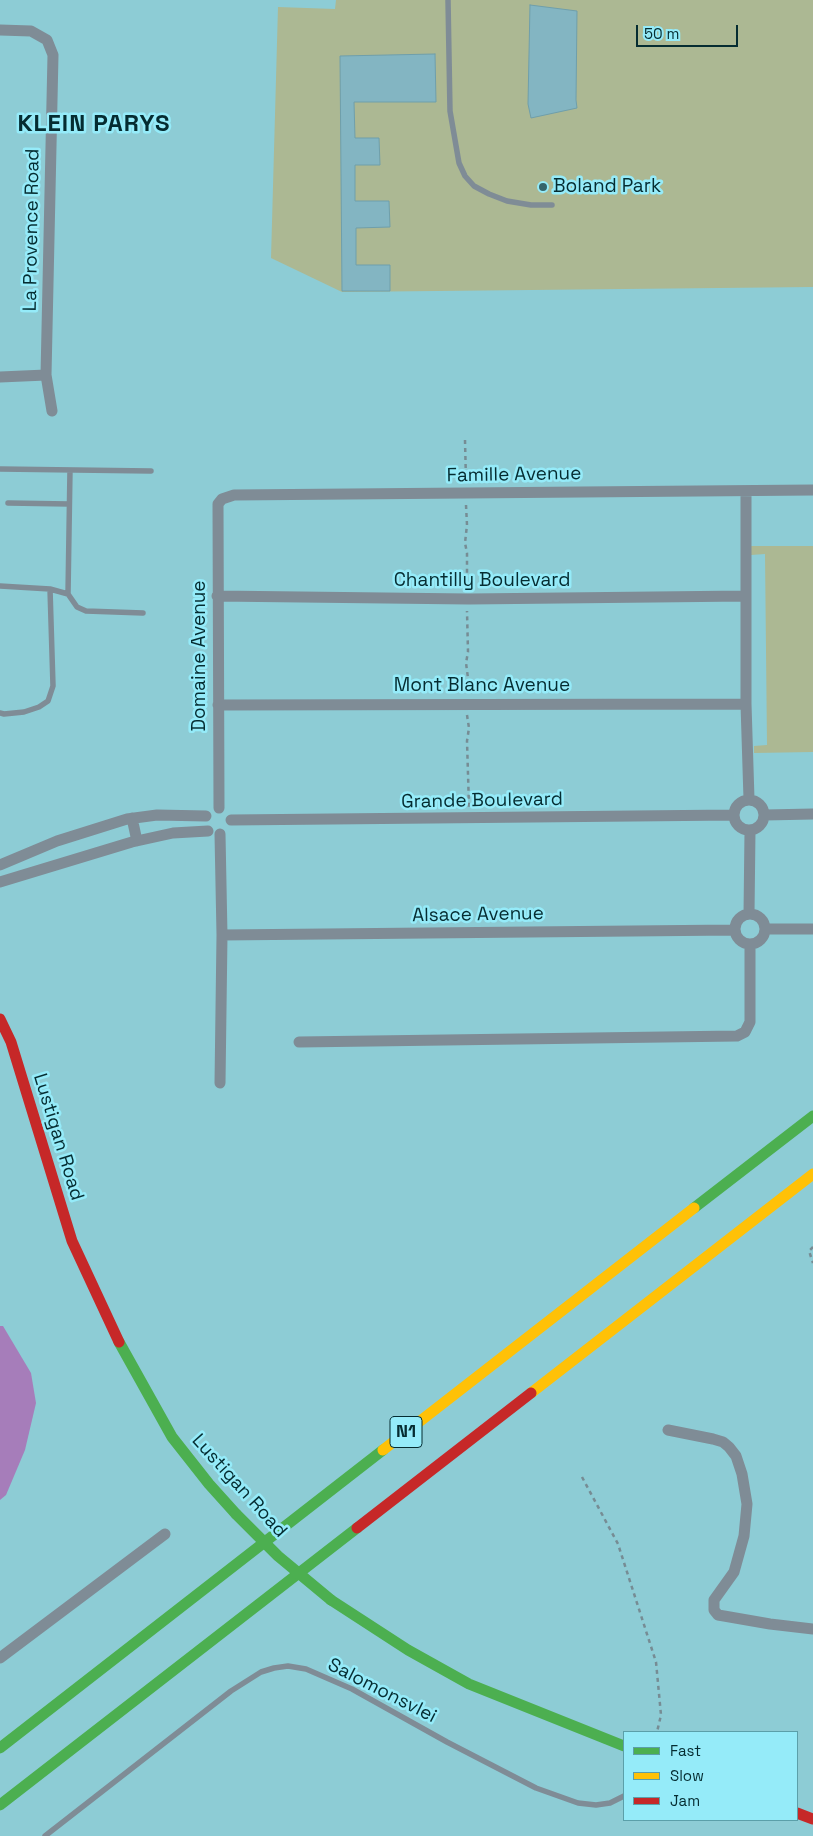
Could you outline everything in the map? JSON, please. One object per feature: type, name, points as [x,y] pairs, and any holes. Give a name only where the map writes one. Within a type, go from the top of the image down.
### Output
[{"type":"main road","name":"Lustigan Road","points":[[0,1019],[11,1042],[72,1241],[120,1344],[172,1437],[209,1484],[278,1556],[331,1600],[408,1650],[469,1684],[623,1746]]},
{"type":"main road","name":"N1","points":[[0,1748],[813,1116]]},
{"type":"main road","name":"N1","points":[[0,1805],[813,1174]]},
{"type":"main road","points":[[798,1813],[813,1819]]},
{"type":"street","name":"La Provence Road","points":[[0,30],[31,31],[47,40],[53,55],[46,375],[52,412]]},
{"type":"street","points":[[0,377],[46,375]]},
{"type":"street","name":"Famille Avenue","points":[[218,504],[222,499],[234,495],[813,490]]},
{"type":"street","points":[[746,491],[746,704],[749,799]]},
{"type":"street","name":"Domaine Avenue","points":[[218,504],[219,808]]},
{"type":"street","name":"Chantilly Boulevard","points":[[217,596],[467,599],[746,596]]},
{"type":"street","name":"Mont Blanc Avenue","points":[[218,705],[746,704]]},
{"type":"street","points":[[749,799],[756,801],[762,807],[765,815],[763,822],[757,828],[750,831],[742,829],[736,823],[734,816],[736,808],[741,802],[749,799]]},
{"type":"street","points":[[0,882],[96,852],[173,833],[208,831],[220,834],[226,832],[230,827],[232,820],[229,812],[219,808],[214,809],[206,816],[205,824],[208,831]]},
{"type":"street","points":[[765,815],[813,814]]},
{"type":"street","points":[[0,865],[57,841],[132,818],[157,815],[206,816]]},
{"type":"street","name":"Grande Boulevard","points":[[232,820],[734,816]]},
{"type":"street","points":[[132,818],[137,841]]},
{"type":"street","points":[[90,830],[96,852]]},
{"type":"street","points":[[749,914],[750,831]]},
{"type":"street","points":[[220,834],[222,935],[220,1083]]},
{"type":"street","points":[[749,914],[757,916],[763,921],[765,929],[763,937],[758,942],[750,945],[742,943],[736,938],[734,930],[736,922],[741,916],[749,914]]},
{"type":"street","points":[[765,929],[813,929]]},
{"type":"street","name":"Alsace Avenue","points":[[222,935],[734,930]]},
{"type":"street","points":[[299,1042],[737,1036],[745,1032],[750,1022],[750,945]]},
{"type":"street","points":[[668,1430],[723,1442],[736,1456],[742,1474],[747,1504],[744,1536],[734,1572],[714,1600],[714,1610],[718,1615],[813,1629]]},
{"type":"street","points":[[0,1658],[166,1534]]},
{"type":"lane","points":[[448,0],[450,111],[459,164],[465,176],[474,186],[506,201],[531,205],[552,205]]},
{"type":"lane","points":[[0,469],[151,471]]},
{"type":"lane","points":[[70,470],[68,594],[77,607],[86,610],[143,613]]},
{"type":"lane","points":[[8,503],[69,504]]},
{"type":"lane","points":[[0,586],[50,590],[68,594]]},
{"type":"lane","points":[[0,712],[4,714],[24,712],[48,702],[53,686],[50,590]]},
{"type":"lane","name":"Salomonsvlei","points":[[45,1836],[231,1691],[261,1672],[288,1666],[306,1669],[352,1689],[447,1742],[536,1788],[578,1803],[596,1805],[610,1803],[623,1796]]},
{"type":"path","points":[[465,440],[468,652],[466,689],[469,728],[467,741],[468,818]]},
{"type":"path","points":[[813,1247],[809,1251],[813,1263]]},
{"type":"path","points":[[582,1477],[618,1544],[656,1662],[661,1716],[657,1731]]},
{"type":"green space","name":"Boland Park","points":[[336,0],[813,0],[813,287],[342,292],[271,258],[278,7],[335,9]]},
{"type":"green space","points":[[751,546],[813,546],[813,752],[754,753],[754,746],[767,745],[765,554],[751,555]]},
{"type":"shaded area","points":[[0,1326],[3,1326],[31,1373],[36,1403],[25,1450],[6,1495],[0,1500]]},
{"type":"building","points":[[530,5],[577,11],[577,108],[531,118],[528,104]]},
{"type":"building","points":[[435,54],[436,102],[354,102],[355,138],[379,138],[380,165],[355,165],[355,201],[389,201],[390,227],[356,228],[356,265],[390,265],[390,291],[342,291],[340,56]]},
{"type":"traffic: fast","points":[[694,1208],[813,1116]]},
{"type":"traffic: fast","points":[[119,1342],[172,1437],[209,1484],[236,1514]]},
{"type":"traffic: fast","points":[[0,1748],[383,1450]]},
{"type":"traffic: fast","points":[[236,1514],[278,1556],[331,1600]]},
{"type":"traffic: fast","points":[[0,1805],[357,1528]]},
{"type":"traffic: fast","points":[[331,1600],[408,1650],[469,1684],[623,1746]]},
{"type":"traffic: slow","points":[[531,1393],[813,1174]]},
{"type":"traffic: slow","points":[[383,1450],[694,1208]]},
{"type":"traffic: jam","points":[[0,1019],[11,1042],[72,1241],[119,1342]]},
{"type":"traffic: jam","points":[[357,1528],[531,1393]]},
{"type":"traffic: jam","points":[[798,1813],[813,1819]]},
{"type":"place","name":"Boland Park","points":[[543,187]]},
{"type":"district","name":"KLEIN PARYS","points":[[94,124]]}]
